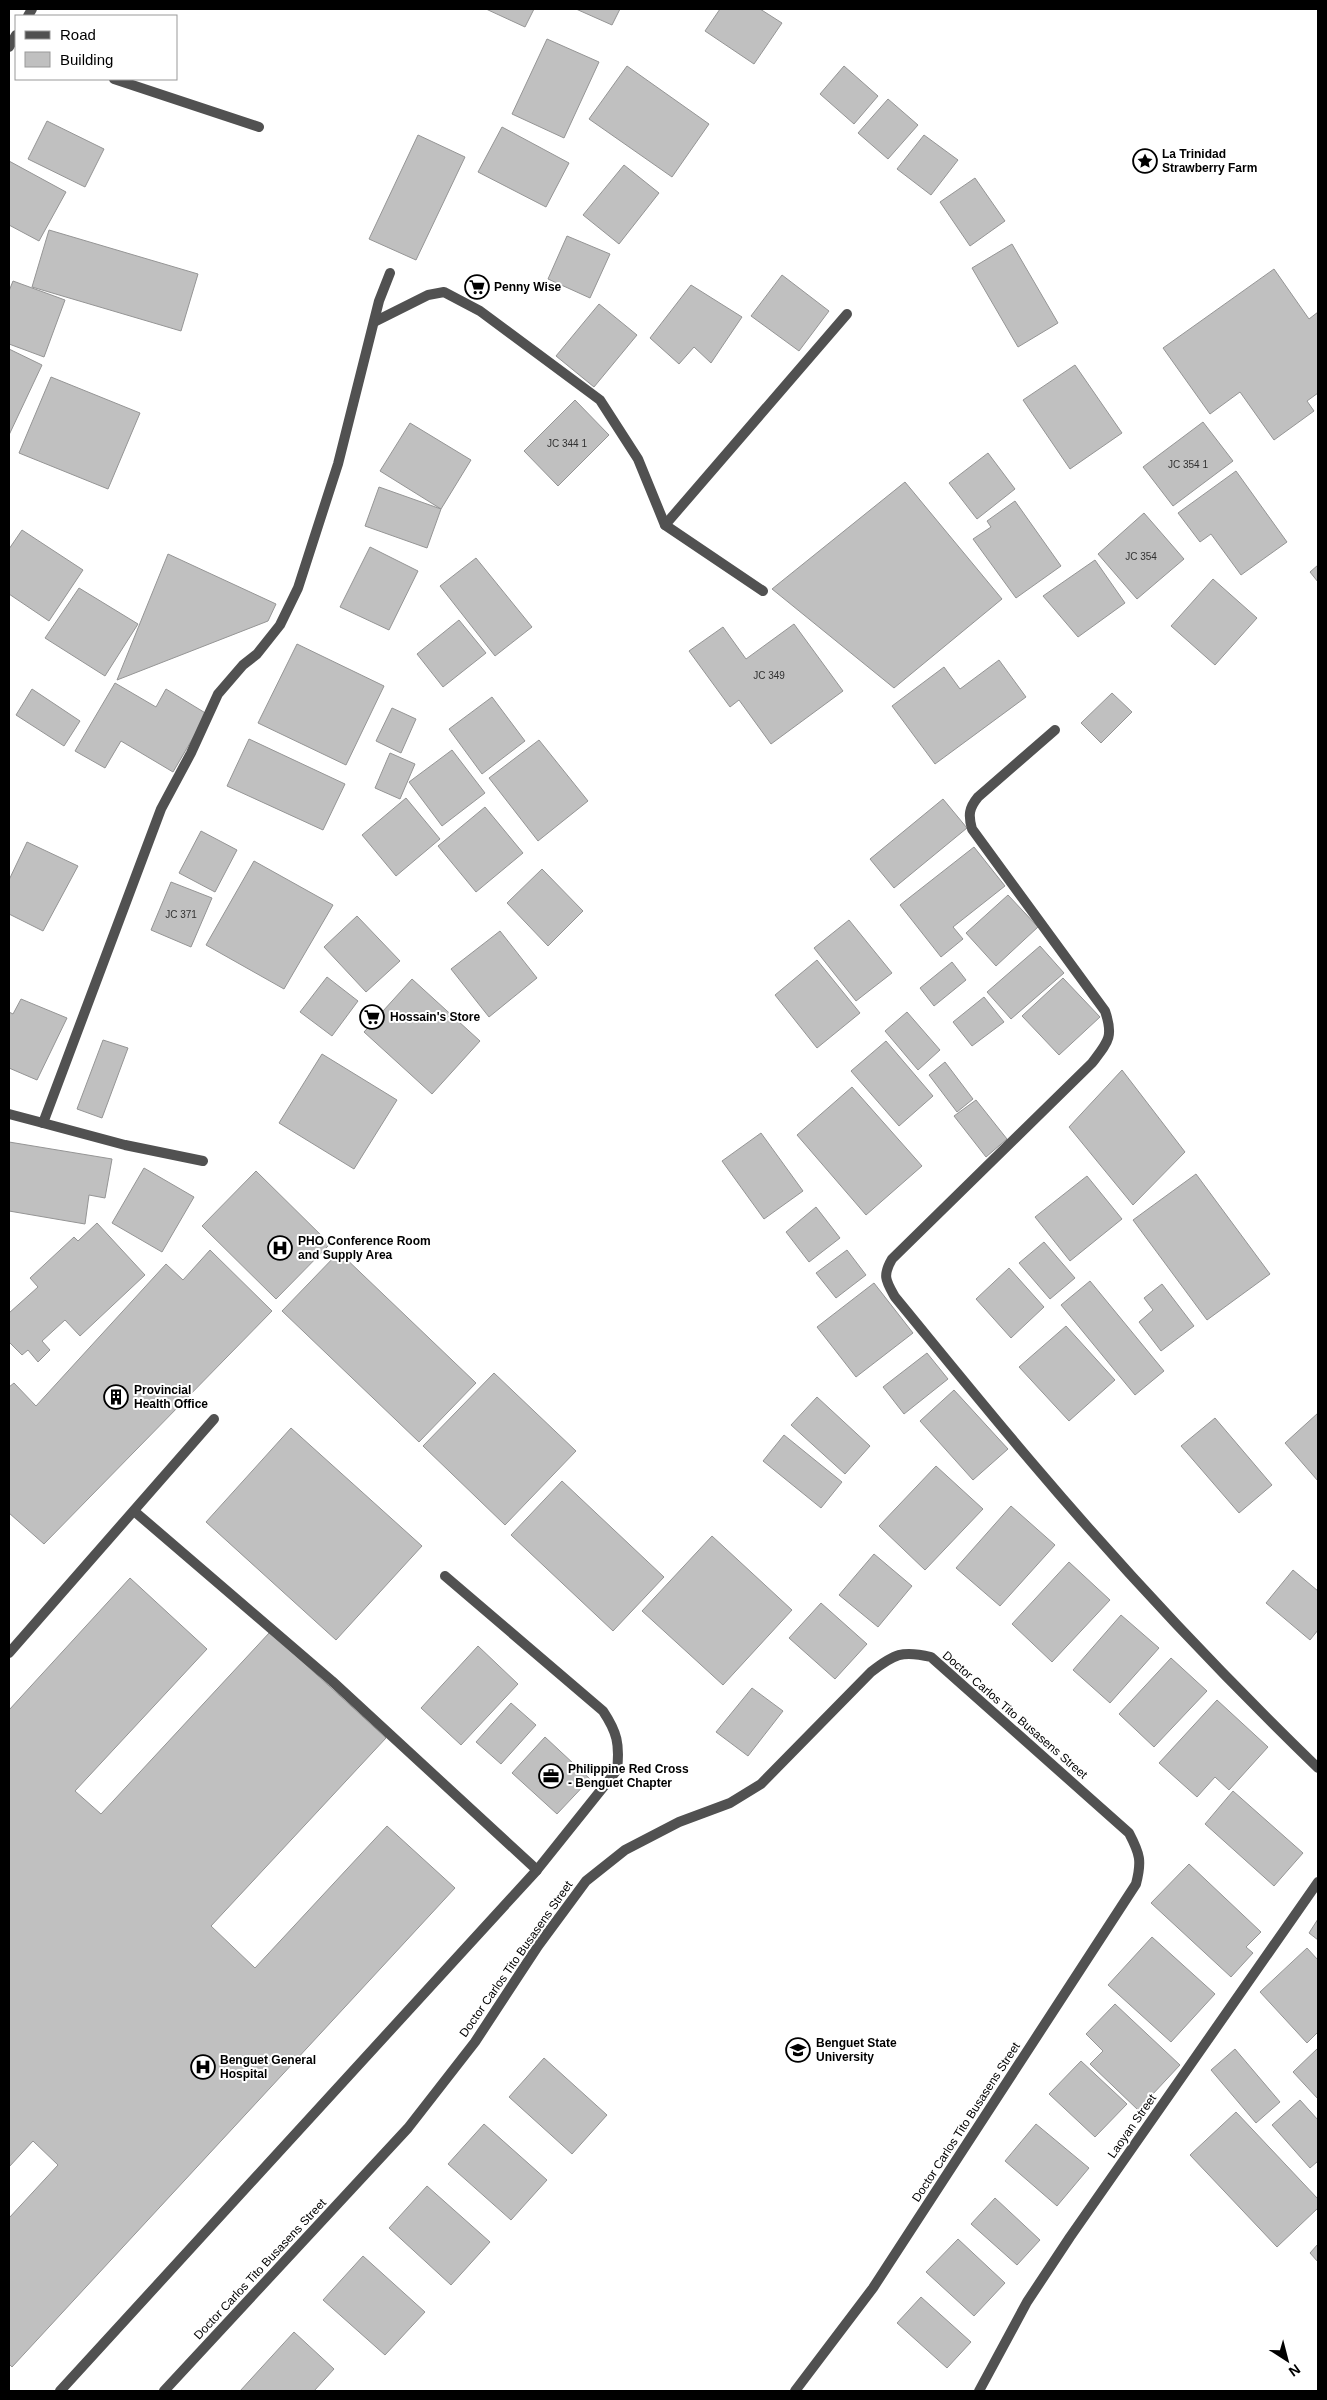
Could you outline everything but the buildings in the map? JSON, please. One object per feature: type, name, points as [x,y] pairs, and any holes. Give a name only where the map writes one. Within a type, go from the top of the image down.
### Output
[{"type":"street","points":[[117,80],[259,127]]},
{"type":"street","points":[[43,1122],[161,809],[200,735],[218,694],[243,665],[257,654],[280,625],[298,588],[338,464],[374,322],[390,273]]},
{"type":"street","points":[[374,322],[428,295],[444,292],[480,310],[600,400],[638,459],[665,525],[763,590]]},
{"type":"street","points":[[665,525],[847,314]]},
{"type":"street","points":[[1055,730],[978,797],[971,806],[968,816],[972,829],[1104,1011],[1111,1028],[1108,1042],[1092,1063],[892,1259],[885,1270],[886,1282],[895,1297],[1035,1466],[1165,1612],[1259,1711],[1318,1768]]},
{"type":"street","points":[[9,1114],[125,1145],[203,1161]]},
{"type":"street","points":[[9,1653],[214,1419]]},
{"type":"street","points":[[134,1512],[332,1681],[536,1870]]},
{"type":"street","points":[[60,2391],[536,1870],[617,1770],[620,1752],[616,1729],[604,1710],[445,1576]]},
{"type":"street","name":"Doctor Carlos Tito Busasens Street","points":[[164,2391],[408,2128],[475,2042],[538,1946],[586,1881],[625,1850],[679,1822],[730,1803],[761,1784],[871,1672],[889,1657],[908,1652],[930,1657],[1130,1832],[1139,1851],[1140,1866],[1136,1884],[873,2288],[795,2391]]},
{"type":"street","name":"Laoyan Street","points":[[979,2391],[1027,2302],[1070,2237],[1318,1882]]},
{"type":"place","name":"La Trinidad Strawberry Farm","points":[[1145,161]]},
{"type":"place","name":"Penny Wise","points":[[477,287]]},
{"type":"place","name":"Hossain's Store","points":[[372,1017]]},
{"type":"place","name":"PHO Conference Room and Supply Area","points":[[280,1248]]},
{"type":"place","name":"Provincial Health Office","points":[[116,1397]]},
{"type":"place","name":"Philippine Red Cross - Benguet Chapter","points":[[551,1776]]},
{"type":"place","name":"Benguet State University","points":[[798,2050]]},
{"type":"place","name":"Benguet General Hospital","points":[[203,2067]]}]
